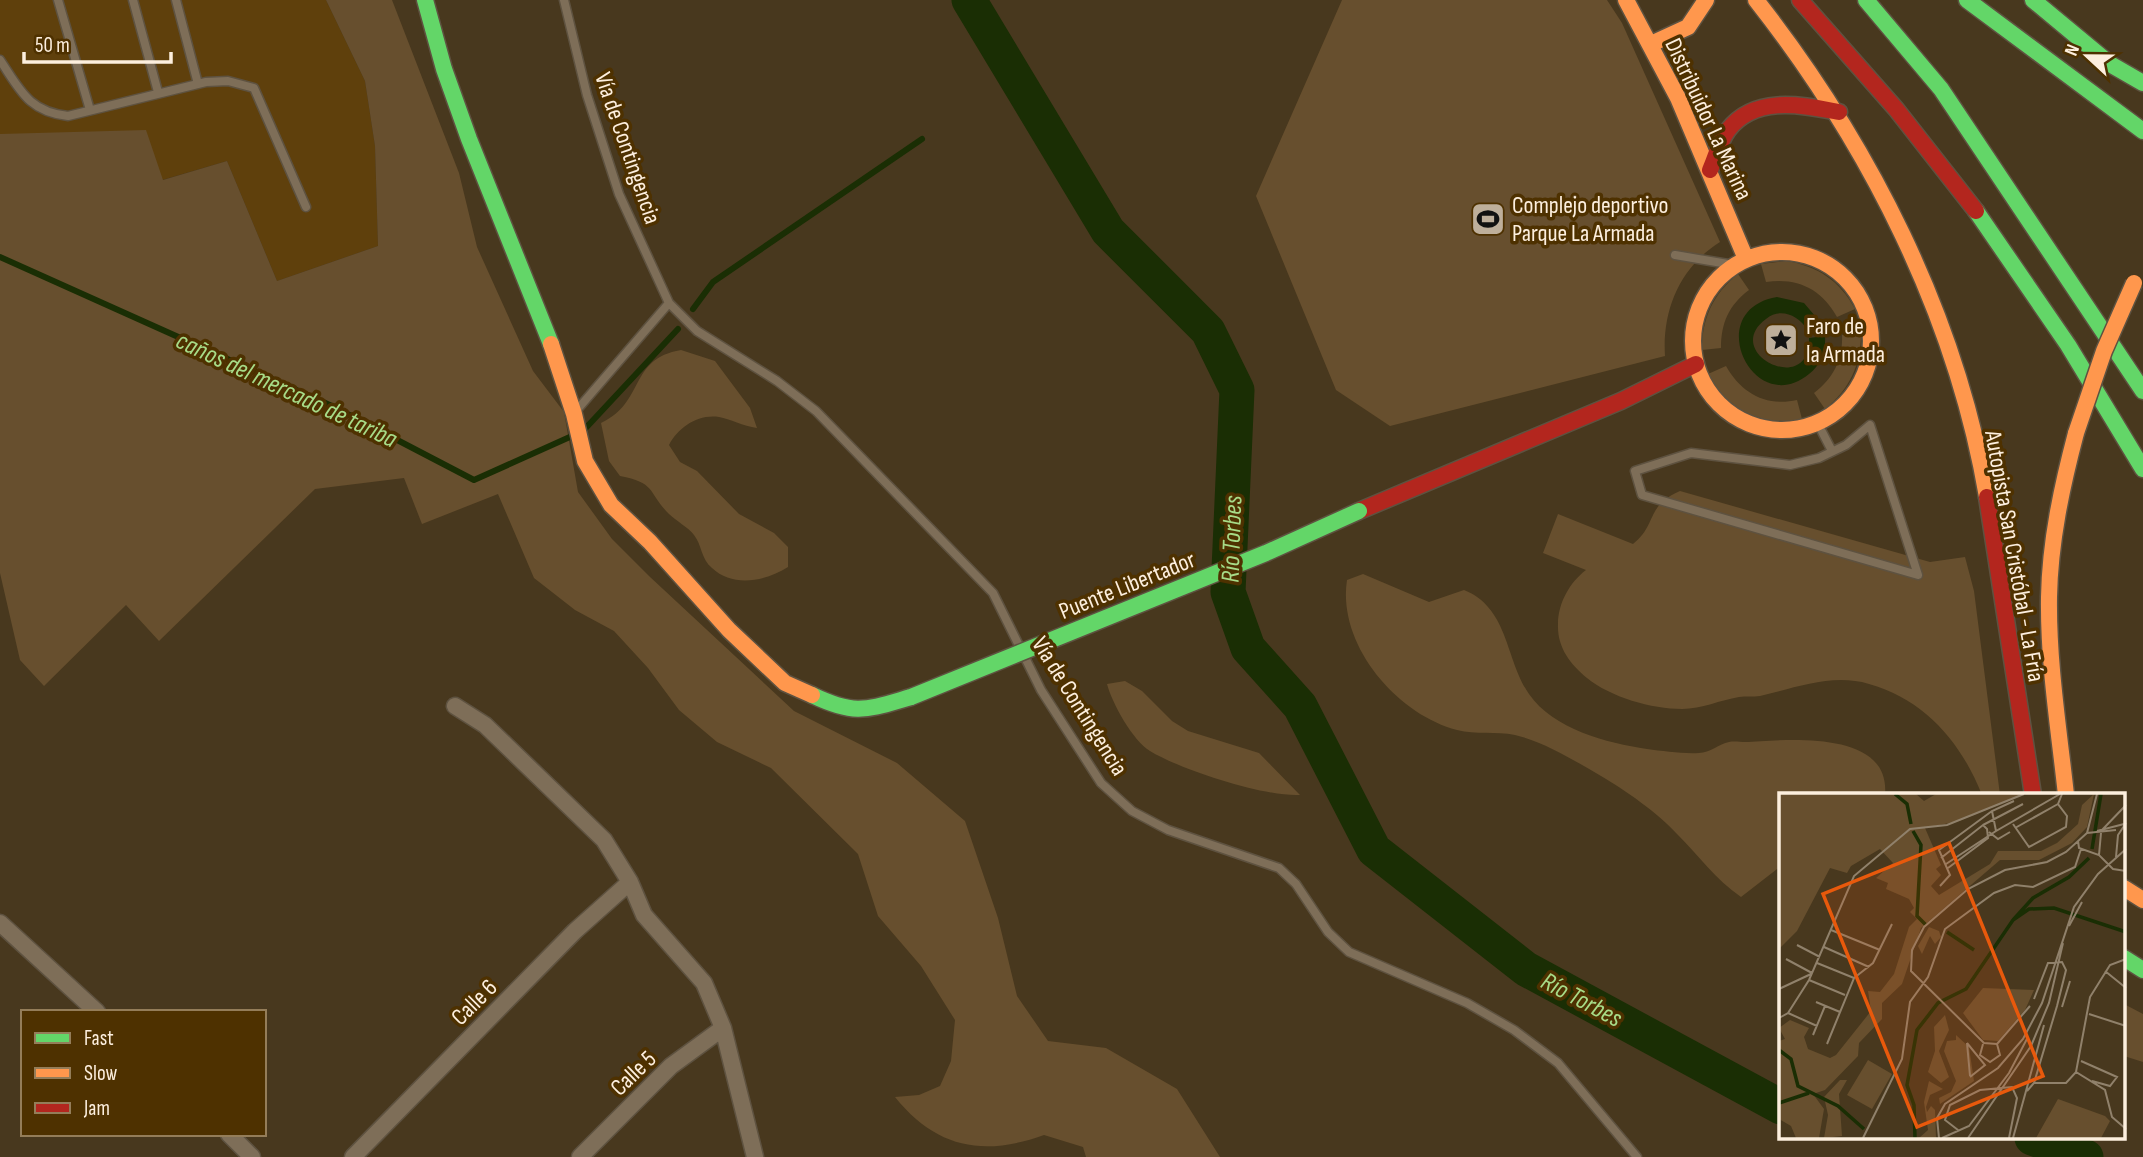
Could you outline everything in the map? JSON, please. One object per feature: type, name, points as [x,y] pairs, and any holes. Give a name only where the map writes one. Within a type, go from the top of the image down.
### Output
[{"type":"main road","name":"Puente Libertador","points":[[425,0],[444,69],[469,139],[541,313],[574,414],[584,461],[611,505],[650,542],[729,630],[785,683],[837,707],[863,711],[911,697],[1266,553],[1621,401],[1696,364]]},
{"type":"main road","name":"Distribuidor La Marina","points":[[1626,0],[1651,44],[1710,170],[1740,262]]},
{"type":"main road","points":[[1651,44],[1688,27],[1706,0]]},
{"type":"main road","name":"Autopista San Cristóbal - La Fría","points":[[1756,0],[1788,38],[1839,111],[1909,244],[1940,328],[1981,466],[2033,793]]},
{"type":"main road","points":[[1800,0],[1840,43],[1928,149],[2010,260],[2143,469]]},
{"type":"main road","points":[[1866,0],[1941,89],[2143,391]]},
{"type":"main road","points":[[1966,0],[2143,131]]},
{"type":"main road","points":[[2033,0],[2110,64],[2143,83]]},
{"type":"main road","points":[[1710,170],[1728,130],[1751,108],[1779,103],[1839,111]]},
{"type":"main road","points":[[2114,109],[2133,104]]},
{"type":"main road","points":[[1773,251],[1814,257],[1838,271],[1864,304],[1871,338],[1865,373],[1851,397],[1818,422],[1791,430],[1777,430],[1743,421],[1715,400],[1696,364],[1693,336],[1699,308],[1713,284],[1740,262],[1773,251]]},
{"type":"main road","points":[[2066,793],[2054,688],[2049,596],[2059,500],[2077,433],[2104,351],[2138,280]]},
{"type":"main road","points":[[2126,889],[2143,900]]},
{"type":"main road","points":[[2126,959],[2143,970]]},
{"type":"street","points":[[455,706],[485,725],[604,840],[630,882],[645,915],[704,984],[723,1028],[755,1157]]},
{"type":"street","name":"Calle 6","points":[[353,1157],[575,931],[630,882]]},
{"type":"street","points":[[0,923],[95,1010]]},
{"type":"street","name":"Calle 5","points":[[580,1157],[671,1066],[723,1028]]},
{"type":"street","points":[[231,1136],[252,1157]]},
{"type":"lane","points":[[58,0],[90,110]]},
{"type":"lane","points":[[134,0],[158,92]]},
{"type":"lane","points":[[176,0],[198,84]]},
{"type":"lane","name":"Vía de Contingencia","points":[[564,0],[587,95],[619,194],[669,303],[697,331],[777,381],[816,411],[993,593],[1041,690],[1101,783],[1132,811],[1168,830],[1279,868],[1296,884],[1328,932],[1349,952],[1467,1003],[1514,1030],[1558,1063],[1637,1157]]},
{"type":"lane","points":[[0,60],[24,97],[47,114],[68,116],[198,84],[228,81],[254,88],[306,208]]},
{"type":"lane","points":[[1675,254],[1740,262]]},
{"type":"lane","points":[[574,414],[669,303]]},
{"type":"lane","points":[[1818,422],[1832,451]]},
{"type":"lane","points":[[1870,425],[1918,575],[1642,495],[1635,471],[1691,453],[1790,465],[1832,451],[1846,445],[1870,425]]},
{"type":"shaded area","points":[[0,0],[326,0],[365,81],[375,146],[378,246],[277,281],[227,161],[162,180],[0,135]]},
{"type":"shaded area","points":[[326,0],[392,0],[459,173],[477,247],[533,371],[564,412],[578,492],[612,539],[794,711],[897,763],[965,821],[998,918],[1017,996],[1048,1041],[1106,1048],[1177,1089],[1220,1157],[1086,1157],[1083,1147],[1044,1135],[1001,1146],[981,1146],[944,1137],[927,1128],[911,1114],[895,1097],[919,1095],[940,1086],[951,1061],[955,1020],[921,966],[878,916],[858,854],[771,768],[717,742],[679,710],[648,668],[614,631],[575,610],[534,578],[498,494],[422,524],[404,478],[315,489],[159,641],[126,605],[44,686],[20,660],[0,573],[0,134],[146,130],[163,180],[227,161],[277,281],[378,246],[375,146],[365,81]]},
{"type":"shaded area","name":"Complejo deportivo Parque La Armada","points":[[1342,0],[1607,0],[1622,23],[1720,242],[1694,264],[1676,291],[1667,322],[1665,356],[1390,426],[1336,390],[1256,196]]},
{"type":"shaded area","points":[[1786,261],[1798,263],[1827,276],[1842,290],[1855,309],[1837,317],[1824,299],[1808,287],[1788,281],[1766,282],[1761,264]]},
{"type":"shaded area","points":[[1738,274],[1749,290],[1731,308],[1723,330],[1721,348],[1702,350],[1704,327],[1711,308],[1722,290]]},
{"type":"shaded area","points":[[1777,297],[1804,303],[1821,323],[1807,329],[1799,320],[1788,314],[1771,315],[1755,332],[1754,345],[1760,356],[1771,364],[1784,367],[1797,365],[1806,356],[1809,338],[1825,336],[1824,352],[1817,366],[1809,374],[1788,384],[1770,383],[1754,373],[1744,358],[1739,339],[1742,321],[1754,306]]},
{"type":"shaded area","points":[[1861,333],[1859,356],[1852,376],[1841,393],[1825,409],[1814,393],[1827,381],[1836,367],[1841,352],[1842,335]]},
{"type":"shaded area","points":[[681,350],[715,361],[750,408],[757,428],[719,417],[703,418],[683,428],[669,445],[680,462],[697,471],[739,514],[774,533],[788,547],[788,567],[770,576],[739,580],[720,574],[706,560],[694,535],[669,514],[650,489],[640,482],[620,476],[609,461],[601,423],[625,404],[652,362]]},
{"type":"shaded area","points":[[1726,366],[1739,384],[1756,396],[1775,401],[1797,400],[1802,419],[1787,421],[1760,418],[1736,406],[1716,387],[1708,374]]},
{"type":"shaded area","points":[[1680,491],[1930,562],[1965,557],[1974,591],[2000,793],[1981,793],[1952,741],[1924,712],[1889,691],[1869,684],[1828,681],[1682,709],[1645,704],[1619,696],[1596,685],[1581,673],[1562,648],[1558,624],[1560,608],[1566,594],[1586,570],[1543,553],[1558,514],[1633,544],[1641,537],[1656,509]]},
{"type":"shaded area","points":[[1363,574],[1429,602],[1464,590],[1479,598],[1498,622],[1529,694],[1552,717],[1582,732],[1631,746],[1686,753],[1703,753],[1731,742],[1808,740],[1832,743],[1854,748],[1871,758],[1882,773],[1885,793],[1779,793],[1779,868],[1741,897],[1715,875],[1660,818],[1631,795],[1560,752],[1526,738],[1508,734],[1457,730],[1434,722],[1413,709],[1375,673],[1361,651],[1351,628],[1346,604],[1347,580]]},
{"type":"shaded area","points":[[1125,681],[1142,691],[1172,721],[1188,731],[1259,753],[1300,795],[1266,792],[1224,781],[1150,751],[1124,721],[1107,684]]},
{"type":"shaded area","points":[[2126,1005],[2143,1014],[2143,1062],[2126,1057]]},
{"type":"waterway","name":"Río Torbes","points":[[969,0],[1108,231],[1208,331],[1237,390],[1228,592],[1248,648],[1300,706],[1374,850],[1526,969],[1779,1106]]},
{"type":"waterway","name":"caños del mercado de tariba","points":[[693,309],[713,282],[922,139]]},
{"type":"waterway","name":"caños del mercado de tariba","points":[[0,257],[332,406],[474,480],[572,436]]},
{"type":"waterway","name":"caños del mercado de tariba","points":[[583,431],[678,329]]},
{"type":"waterway","name":"Río Torbes","points":[[2038,1140],[2086,1157]]},
{"type":"traffic: fast","points":[[425,0],[444,69],[469,139],[551,344]]},
{"type":"traffic: fast","points":[[1866,0],[1941,89],[2143,391]]},
{"type":"traffic: fast","points":[[1967,0],[2143,131]]},
{"type":"traffic: fast","points":[[2033,0],[2110,64],[2143,83]]},
{"type":"traffic: fast","points":[[1976,211],[2068,345],[2143,469]]},
{"type":"traffic: fast","points":[[911,697],[1266,553],[1359,511]]},
{"type":"traffic: fast","points":[[812,695],[840,706],[861,709],[911,697]]},
{"type":"traffic: fast","points":[[2126,959],[2143,970]]},
{"type":"traffic: slow","points":[[1626,0],[1678,98],[1746,259]]},
{"type":"traffic: slow","points":[[1651,44],[1688,27],[1706,0]]},
{"type":"traffic: slow","points":[[1756,0],[1835,113],[1871,173],[1902,234],[1954,363],[1973,429],[1987,497]]},
{"type":"traffic: slow","points":[[1782,252],[1816,259],[1845,278],[1864,307],[1871,341],[1864,375],[1845,404],[1816,423],[1782,430],[1748,423],[1719,404],[1700,375],[1693,341],[1700,307],[1719,278],[1748,259],[1782,252]]},
{"type":"traffic: slow","points":[[2076,433],[2104,351],[2134,283]]},
{"type":"traffic: slow","points":[[551,344],[574,414],[585,461],[611,505],[650,542],[729,630],[785,683],[812,695]]},
{"type":"traffic: slow","points":[[2066,793],[2052,672],[2049,597],[2058,514],[2076,433]]},
{"type":"traffic: slow","points":[[2126,889],[2143,900]]},
{"type":"traffic: jam","points":[[1800,0],[1896,109],[1976,211]]},
{"type":"traffic: jam","points":[[1710,170],[1728,130],[1751,111],[1794,105],[1839,112]]},
{"type":"traffic: jam","points":[[1359,511],[1621,401],[1696,364]]},
{"type":"traffic: jam","points":[[1987,497],[2033,793]]},
{"type":"place","name":"Complejo deportivo Parque La Armada","points":[[1488,219]]},
{"type":"place","name":"Faro de la Armada","points":[[1781,340]]}]
